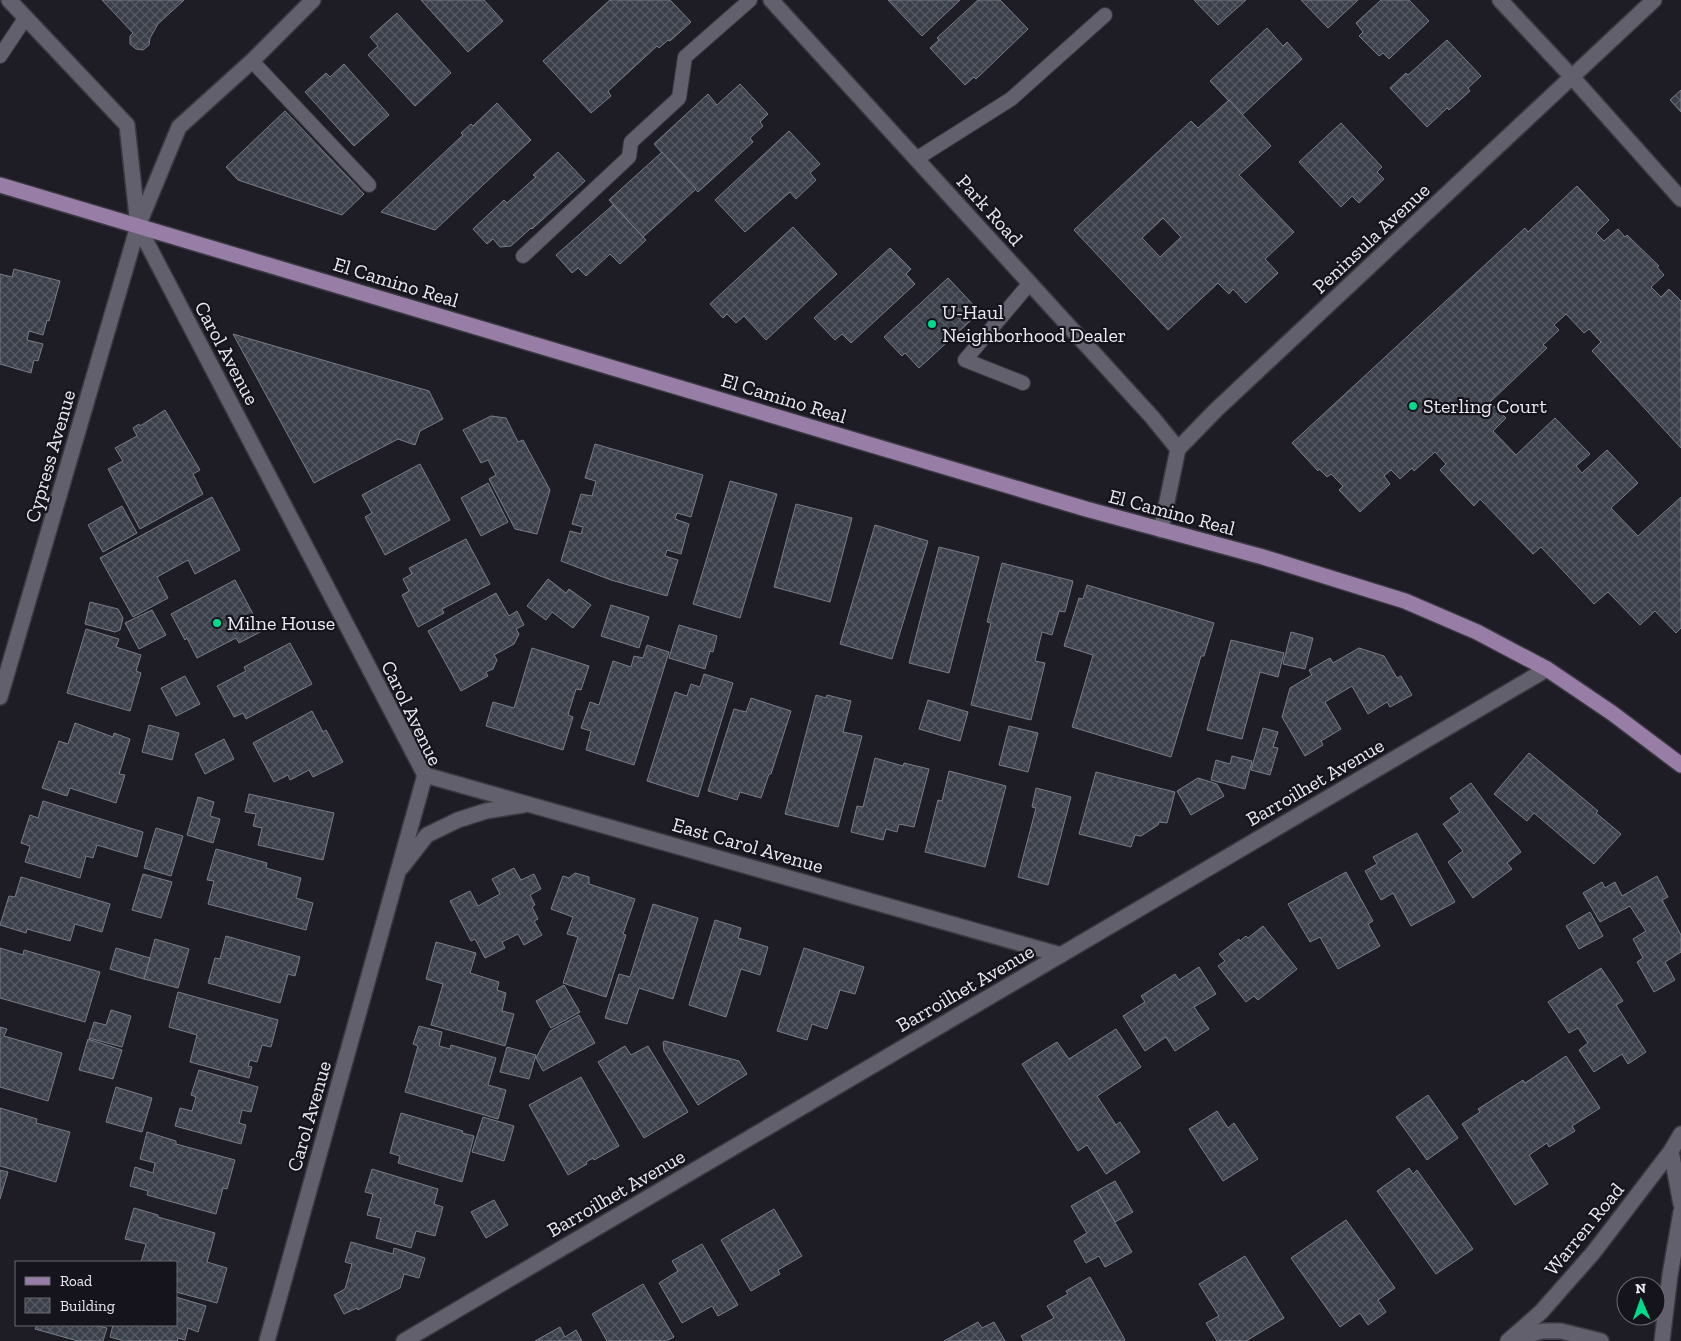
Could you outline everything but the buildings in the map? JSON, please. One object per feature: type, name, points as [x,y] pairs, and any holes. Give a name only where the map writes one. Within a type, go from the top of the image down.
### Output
[{"type":"main road","name":"El Camino Real","points":[[0,186],[1161,530],[1263,557],[1405,601],[1477,632],[1547,669],[1612,713],[1681,765]]},
{"type":"street","points":[[9,0],[127,125],[138,226]]},
{"type":"street","name":"Cypress Avenue","points":[[0,697],[138,226],[179,127],[252,61],[313,0]]},
{"type":"street","name":"Park Road","points":[[771,0],[1152,417],[1178,449]]},
{"type":"street","points":[[1500,0],[1681,199]]},
{"type":"street","name":"Peninsula Avenue","points":[[1178,449],[1223,403],[1654,0]]},
{"type":"street","name":"Carol Avenue","points":[[138,226],[425,775],[267,1341]]},
{"type":"street","points":[[1161,530],[1178,449]]},
{"type":"street","name":"Barroilhet Avenue","points":[[404,1341],[1547,669]]},
{"type":"street","name":"East Carol Avenue","points":[[425,775],[1060,955]]},
{"type":"street","points":[[398,872],[427,835],[458,820],[486,811],[528,804]]},
{"type":"street","name":"Warren Road","points":[[1509,1340],[1541,1312],[1594,1253],[1671,1151],[1681,1134]]},
{"type":"street","points":[[1671,1151],[1681,1204]]},
{"type":"street","points":[[1662,1341],[1670,1275],[1681,1212]]},
{"type":"street","points":[[1509,1340],[1543,1331],[1561,1331],[1601,1341]]},
{"type":"lane","points":[[523,256],[630,157],[632,142],[679,98],[685,57],[750,0]]},
{"type":"lane","points":[[916,158],[1011,99],[1105,16]]},
{"type":"lane","points":[[0,56],[26,17]]},
{"type":"lane","points":[[252,61],[369,185]]},
{"type":"lane","points":[[1023,383],[965,360],[1030,284]]},
{"type":"place","name":"U-Haul Neighborhood Dealer","points":[[932,324]]},
{"type":"place","name":"Sterling Court","points":[[1413,406]]},
{"type":"place","name":"Milne House","points":[[217,623]]}]
